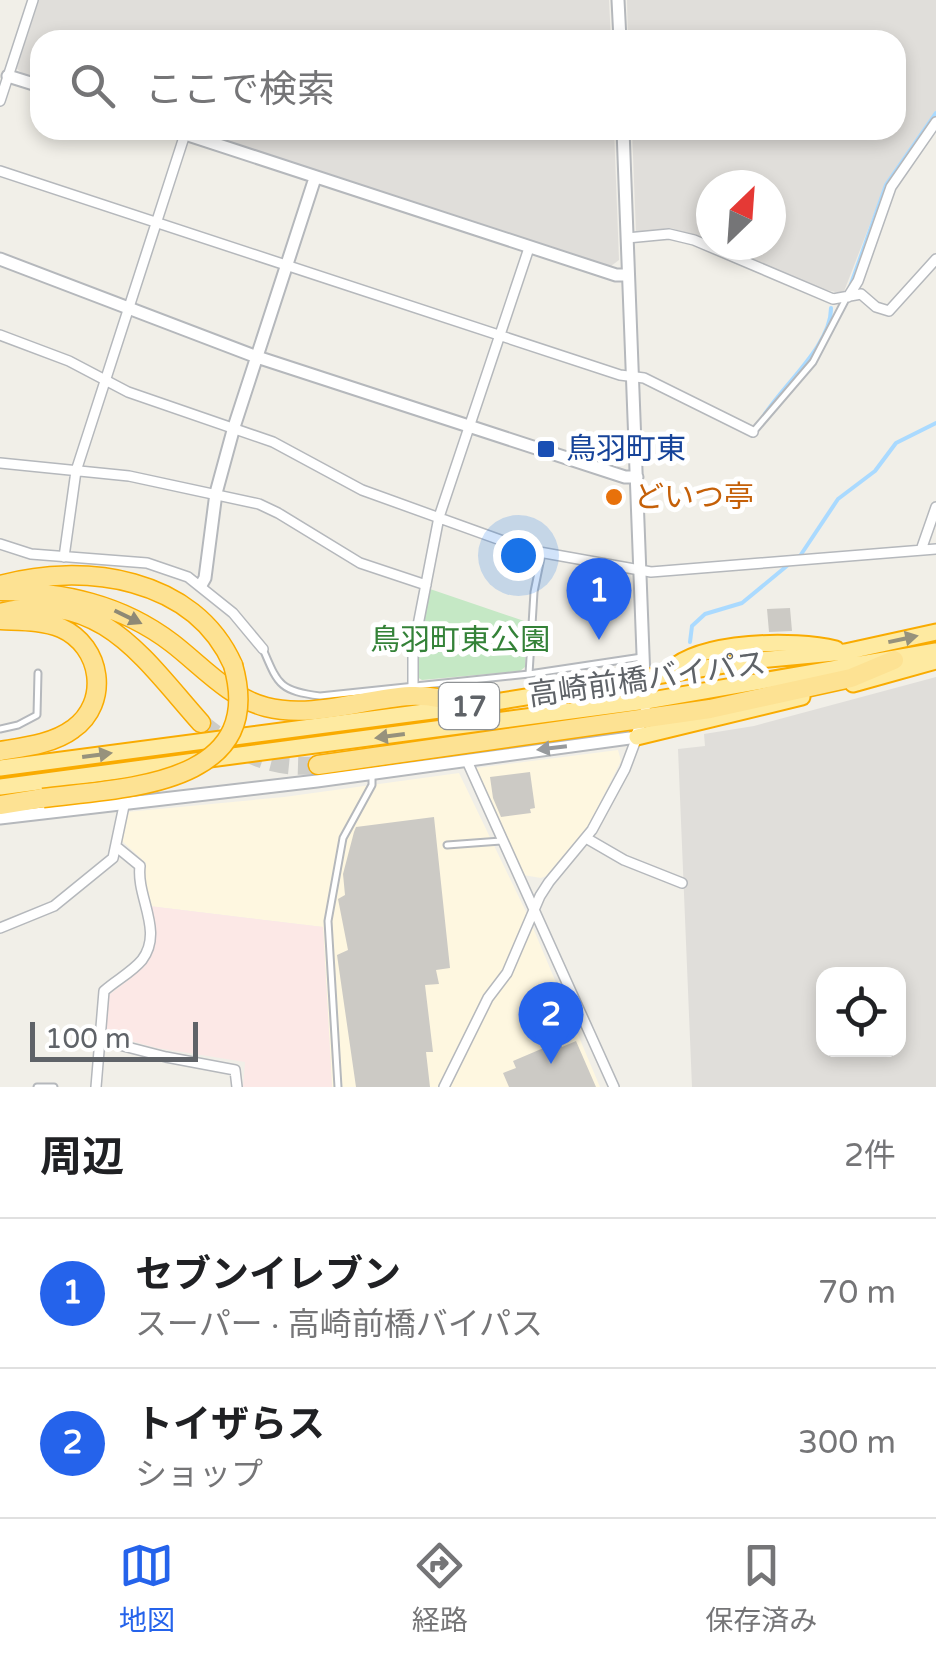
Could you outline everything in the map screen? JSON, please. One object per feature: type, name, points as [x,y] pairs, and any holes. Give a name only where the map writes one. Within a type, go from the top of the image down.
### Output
[{"type":"highway","points":[[0,588],[31,576],[68,575],[102,577],[160,592],[192,613],[215,635],[233,665],[238,694],[234,723],[220,747],[202,764],[159,782],[0,804]]},
{"type":"highway","points":[[0,588],[76,597],[119,612],[169,640],[232,692],[262,706],[301,710],[412,696],[470,706]]},
{"type":"highway","points":[[0,616],[30,607],[52,608],[86,616],[112,629],[142,653],[201,723]]},
{"type":"highway","points":[[0,616],[49,624],[70,633],[88,652],[98,677],[92,706],[77,726],[50,741],[0,751]]},
{"type":"highway","name":"高崎前橋バイパス","points":[[0,768],[845,652],[936,632]]},
{"type":"highway","name":"高崎前橋バイパス","points":[[0,787],[646,701],[936,650]]},
{"type":"highway","points":[[640,729],[833,682],[894,660]]},
{"type":"highway","points":[[318,765],[703,722],[936,661]]},
{"type":"street","points":[[0,101],[33,0]]},
{"type":"street","points":[[618,0],[620,30]]},
{"type":"street","points":[[8,76],[30,83]]},
{"type":"street","points":[[847,298],[858,282],[891,187],[936,122]]},
{"type":"street","points":[[64,556],[76,471],[156,223],[177,140]]},
{"type":"street","points":[[203,140],[616,276],[628,275]]},
{"type":"street","points":[[444,1087],[549,882],[586,838],[625,769],[646,701],[623,140]]},
{"type":"street","points":[[0,171],[632,376],[674,391],[752,432]]},
{"type":"street","points":[[201,585],[216,494],[234,428],[315,178]]},
{"type":"street","points":[[627,238],[668,234],[694,240],[833,299],[861,294],[889,311],[936,259]]},
{"type":"street","points":[[413,686],[413,650],[439,518],[529,248]]},
{"type":"street","points":[[0,259],[257,357],[626,477],[637,477]]},
{"type":"street","points":[[0,335],[68,361],[104,381],[288,448],[362,490],[542,553],[641,571],[790,563],[936,549]]},
{"type":"street","points":[[0,464],[130,476],[216,494],[278,512],[360,562],[426,585]]},
{"type":"street","points":[[921,550],[936,508]]},
{"type":"street","points":[[0,544],[22,553],[147,563],[188,577],[246,626],[263,648]]},
{"type":"street","points":[[0,818],[467,761],[640,729]]},
{"type":"street","points":[[467,761],[614,1087]]},
{"type":"street","points":[[0,928],[54,906],[113,858],[125,801]]},
{"type":"street","points":[[586,838],[624,860],[682,883]]},
{"type":"street","points":[[96,1087],[104,991],[140,962],[151,936],[139,886],[140,866],[118,848]]},
{"type":"street","points":[[100,1040],[166,1058],[235,1070],[237,1087]]},
{"type":"lane","points":[[752,432],[813,362],[847,298]]},
{"type":"lane","points":[[529,674],[534,592],[542,553]]},
{"type":"lane","points":[[263,648],[278,682],[292,692],[320,696],[529,674],[645,656]]},
{"type":"lane","points":[[0,730],[18,726],[37,715],[38,672]]},
{"type":"lane","points":[[338,1087],[328,921],[344,838],[351,818],[372,785],[371,773]]},
{"type":"lane","points":[[447,846],[501,840]]},
{"type":"lane","points":[[37,1087],[54,1087]]},
{"type":"shaded area","points":[[39,0],[609,0],[610,30],[30,30],[30,76],[16,68]]},
{"type":"shaded area","points":[[627,0],[936,0],[936,111],[884,188],[843,294],[819,288],[755,260],[786,260],[786,170],[696,170],[696,236],[671,228],[636,232],[632,140],[906,140],[906,30],[628,30]]},
{"type":"shaded area","points":[[225,140],[614,140],[619,260],[611,266]]},
{"type":"shaded area","points":[[936,677],[936,1087],[692,1087],[678,749],[705,746],[704,734],[754,726]]},
{"type":"shaded area","points":[[618,750],[621,761],[588,826],[546,876],[523,875],[476,778],[476,768]]},
{"type":"shaded area","points":[[459,773],[528,916],[600,1087],[332,1087],[323,927],[149,906],[142,883],[146,863],[122,841],[127,812],[284,797]]},
{"type":"shaded area","points":[[149,906],[323,927],[332,1087],[243,1087],[245,1062],[157,1048],[105,1034],[109,995],[131,978],[151,953],[155,935]]},
{"type":"green space","name":"鳥羽町東公園","points":[[430,589],[527,622],[525,667],[520,671],[422,680],[417,677]]},
{"type":"building","points":[[790,608],[792,631],[769,632],[767,609]]},
{"type":"building","points":[[530,772],[535,808],[530,809],[531,813],[501,817],[490,777]]},
{"type":"building","points":[[434,817],[450,968],[436,970],[439,984],[425,985],[433,1052],[426,1052],[430,1087],[356,1087],[337,955],[348,950],[338,899],[345,895],[343,874],[354,832],[356,827]]},
{"type":"building","points":[[560,1041],[562,1047],[576,1041],[596,1087],[509,1087],[503,1073],[516,1068],[513,1061]]},
{"type":"waterway","points":[[850,287],[886,185],[936,113]]},
{"type":"waterway","points":[[761,420],[814,352],[829,323],[831,308]]},
{"type":"waterway","points":[[800,556],[838,499],[875,471],[896,443],[936,423]]},
{"type":"waterway","points":[[690,642],[692,626],[705,614],[742,603],[788,565]]},
{"type":"tunnel","points":[[201,723],[255,757],[284,765],[318,765]]},
{"type":"place","name":"鳥羽町東","points":[[546,449]]},
{"type":"place","name":"どいつ亭","points":[[614,497]]},
{"type":"place","name":"セブンイレブン","points":[[599,640]]},
{"type":"place","name":"トイザらス","points":[[551,1064]]}]
